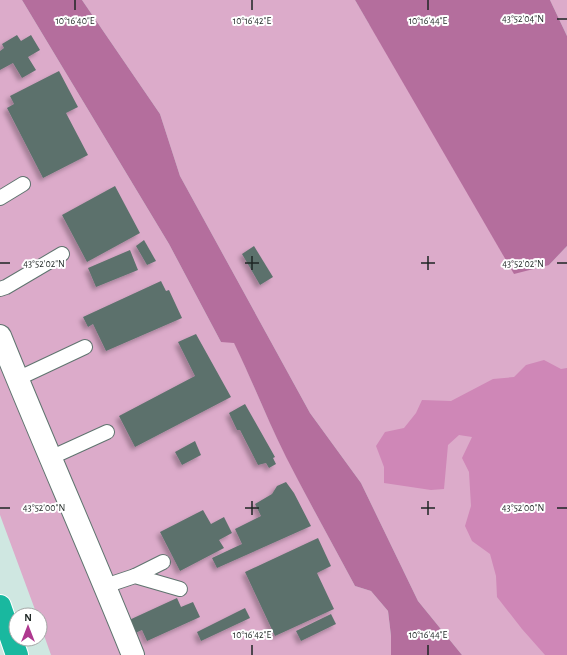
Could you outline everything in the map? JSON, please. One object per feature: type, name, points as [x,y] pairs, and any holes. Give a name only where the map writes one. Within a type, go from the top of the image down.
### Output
[{"type":"highway","points":[[0,606],[17,655]]},
{"type":"street","points":[[0,336],[133,655]]},
{"type":"lane","points":[[0,198],[23,184]]},
{"type":"lane","points":[[0,289],[6,287],[62,254]]},
{"type":"lane","points":[[17,379],[85,347]]},
{"type":"lane","points":[[50,458],[107,432]]},
{"type":"lane","points":[[105,586],[135,576],[163,562]]},
{"type":"lane","points":[[135,576],[180,589]]},
{"type":"shaded area","points":[[0,0],[22,0],[169,244],[221,342],[234,342],[279,442],[355,586],[371,591],[388,611],[391,636],[391,655],[51,655],[48,647],[48,607],[34,607],[0,515]]},
{"type":"shaded area","points":[[22,0],[82,0],[160,114],[180,176],[310,413],[361,483],[418,601],[462,655],[391,655],[391,636],[388,611],[371,591],[355,586],[286,457],[234,343],[221,342],[169,244]]},
{"type":"shaded area","points":[[82,0],[355,0],[369,24],[549,265],[567,246],[567,655],[462,655],[418,601],[361,483],[310,413],[180,176],[160,114]]},
{"type":"shaded area","points":[[355,0],[550,0],[567,36],[567,246],[549,265],[514,274]]},
{"type":"shaded area","points":[[550,0],[567,0],[567,36]]},
{"type":"shaded area","points":[[544,360],[561,369],[567,368],[567,655],[545,655],[522,629],[497,597],[496,576],[490,554],[472,541],[465,526],[471,506],[469,472],[462,458],[472,437],[459,435],[448,445],[444,489],[431,490],[384,483],[384,467],[376,446],[385,432],[404,428],[416,413],[422,400],[451,401],[493,379],[514,377],[526,365]]},
{"type":"building","points":[[17,35],[21,41],[31,35],[40,50],[28,57],[36,70],[22,78],[13,63],[0,70],[0,51],[4,48],[2,44]]},
{"type":"building","points":[[59,71],[78,107],[66,113],[88,155],[43,178],[7,108],[14,104],[10,96]]},
{"type":"building","points":[[115,186],[140,233],[87,262],[62,215]]},
{"type":"building","points":[[144,240],[156,261],[147,265],[136,246]]},
{"type":"building","points":[[254,246],[273,277],[260,285],[242,254]]},
{"type":"building","points":[[130,250],[138,270],[96,287],[88,268]]},
{"type":"building","points":[[161,281],[166,291],[169,290],[182,318],[106,351],[93,324],[88,327],[83,317]]},
{"type":"building","points":[[196,334],[231,397],[135,447],[119,416],[195,376],[178,342]]},
{"type":"building","points":[[245,404],[275,457],[273,458],[276,464],[269,468],[266,463],[258,465],[240,430],[237,430],[229,413]]},
{"type":"building","points":[[195,441],[201,455],[182,465],[175,452]]},
{"type":"building","points":[[286,482],[294,493],[311,526],[217,568],[212,558],[242,544],[235,529],[261,516],[255,504],[272,494],[277,486]]},
{"type":"building","points":[[203,510],[211,524],[224,517],[232,533],[219,540],[224,548],[180,571],[160,532]]},
{"type":"building","points":[[318,538],[331,566],[317,573],[334,609],[275,636],[245,572]]},
{"type":"building","points":[[177,598],[181,607],[193,602],[200,617],[147,641],[142,630],[133,634],[127,621]]},
{"type":"building","points":[[245,608],[250,618],[201,641],[197,632]]},
{"type":"building","points":[[331,614],[336,624],[301,641],[296,631]]}]
